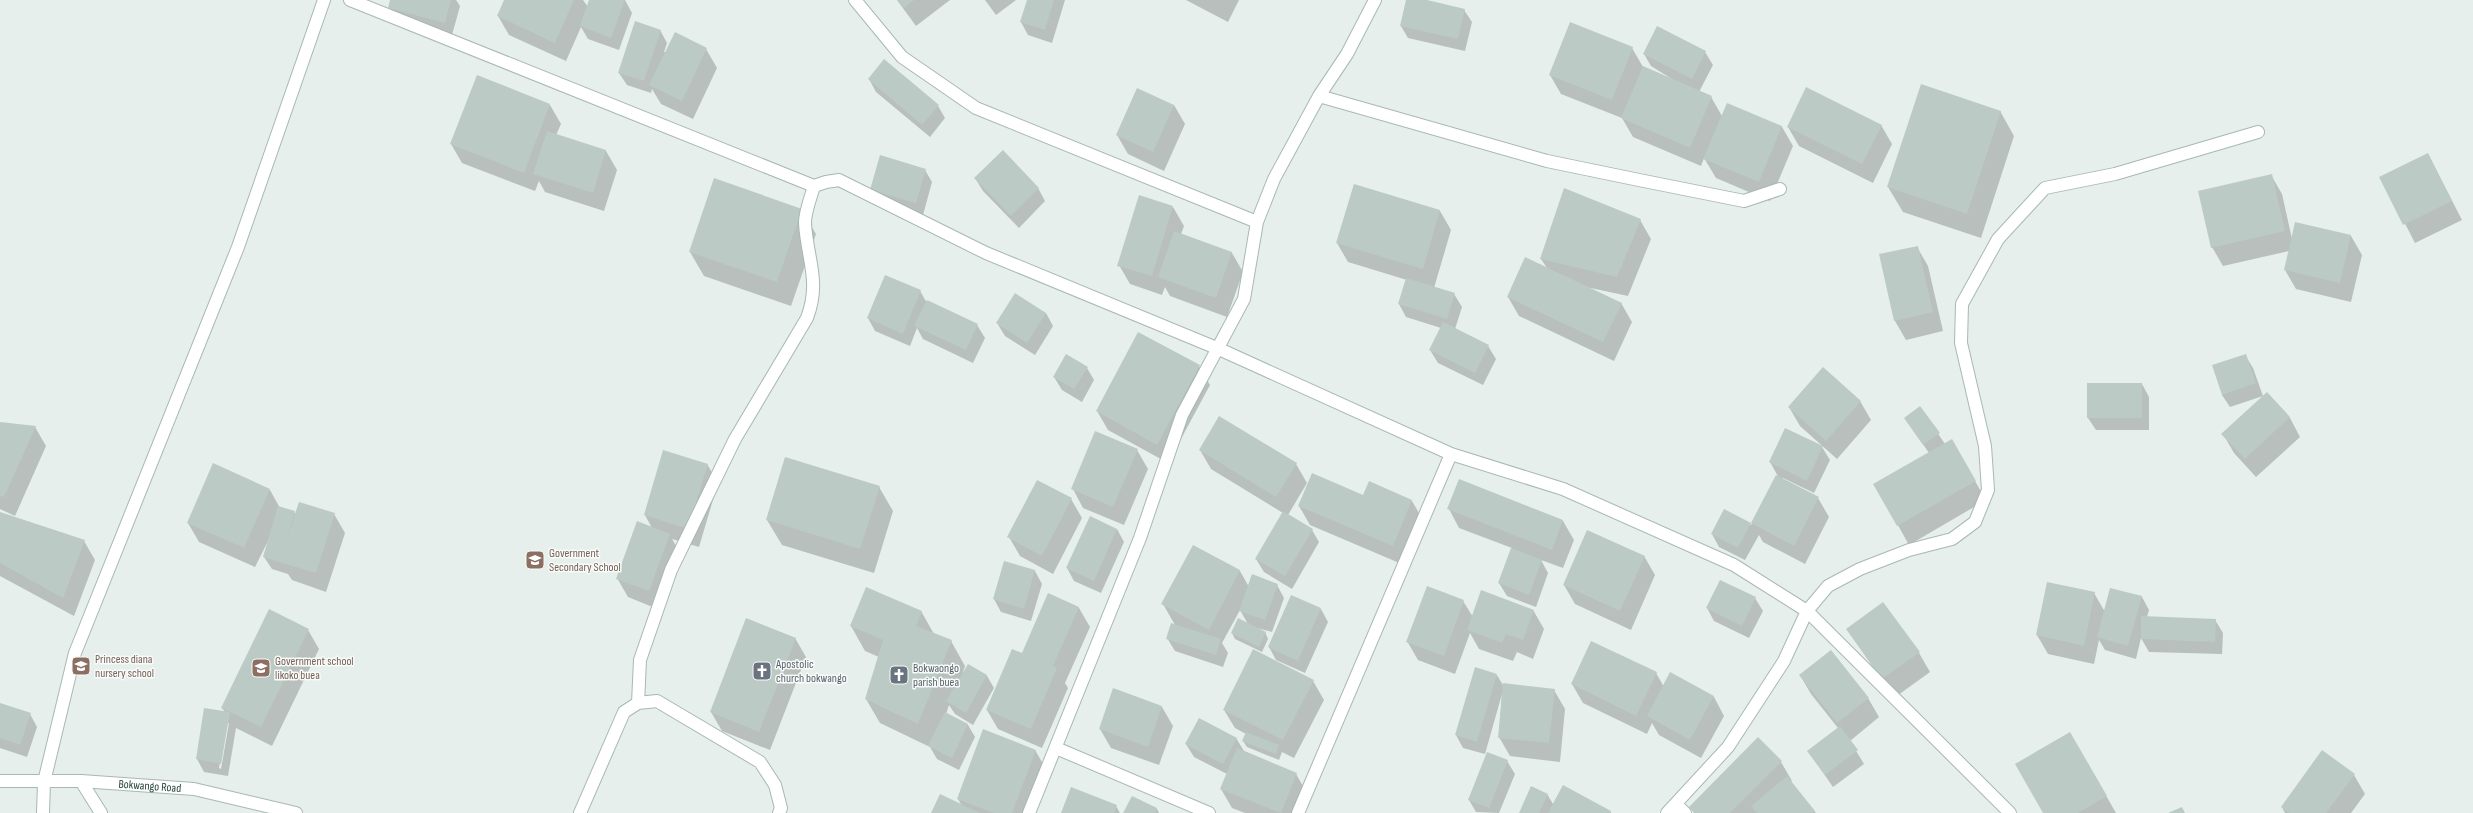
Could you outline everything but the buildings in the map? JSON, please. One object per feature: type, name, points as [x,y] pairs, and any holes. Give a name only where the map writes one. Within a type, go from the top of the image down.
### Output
[{"type":"street","points":[[43,813],[44,782],[75,653],[238,247],[324,0]]},
{"type":"street","points":[[350,0],[814,186],[839,180],[986,253],[1219,349],[1451,454],[1563,489],[1734,565],[1807,611],[2010,813]]},
{"type":"street","points":[[855,0],[902,57],[976,108],[1258,222]]},
{"type":"street","points":[[1029,813],[1140,538],[1182,415],[1219,349],[1244,299],[1258,222],[1274,179],[1319,96],[1347,54],[1375,0]]},
{"type":"street","points":[[1319,96],[1546,161],[1647,182],[1744,201],[1780,189]]},
{"type":"street","points":[[1668,813],[1728,747],[1784,662],[1807,611],[1828,586],[1860,569],[1909,550],[1952,539],[1975,522],[1988,490],[1985,446],[1961,343],[1962,304],[1998,239],[2045,188],[2115,174],[2258,132]]},
{"type":"street","points":[[638,703],[640,660],[671,570],[735,439],[808,318],[814,300],[814,277],[805,221],[814,186]]},
{"type":"street","points":[[1298,813],[1451,454]]},
{"type":"street","points":[[580,813],[624,712],[638,703],[657,701],[760,762],[775,785],[781,808],[779,813]]},
{"type":"street","points":[[1056,748],[1209,813]]},
{"type":"street","name":"Bokwango Road","points":[[0,781],[81,781],[194,789],[296,813]]},
{"type":"street","points":[[81,781],[101,813]]},
{"type":"street","points":[[1676,804],[1685,813]]},
{"type":"place","name":"Government Secondary School","points":[[535,560]]},
{"type":"place","name":"Princess diana nursery school","points":[[81,666]]},
{"type":"place","name":"Government school likoko buea","points":[[261,668]]},
{"type":"place","name":"Apostolic church bokwango","points":[[762,671]]},
{"type":"place","name":"Bokwaongo parish buea","points":[[899,675]]}]
